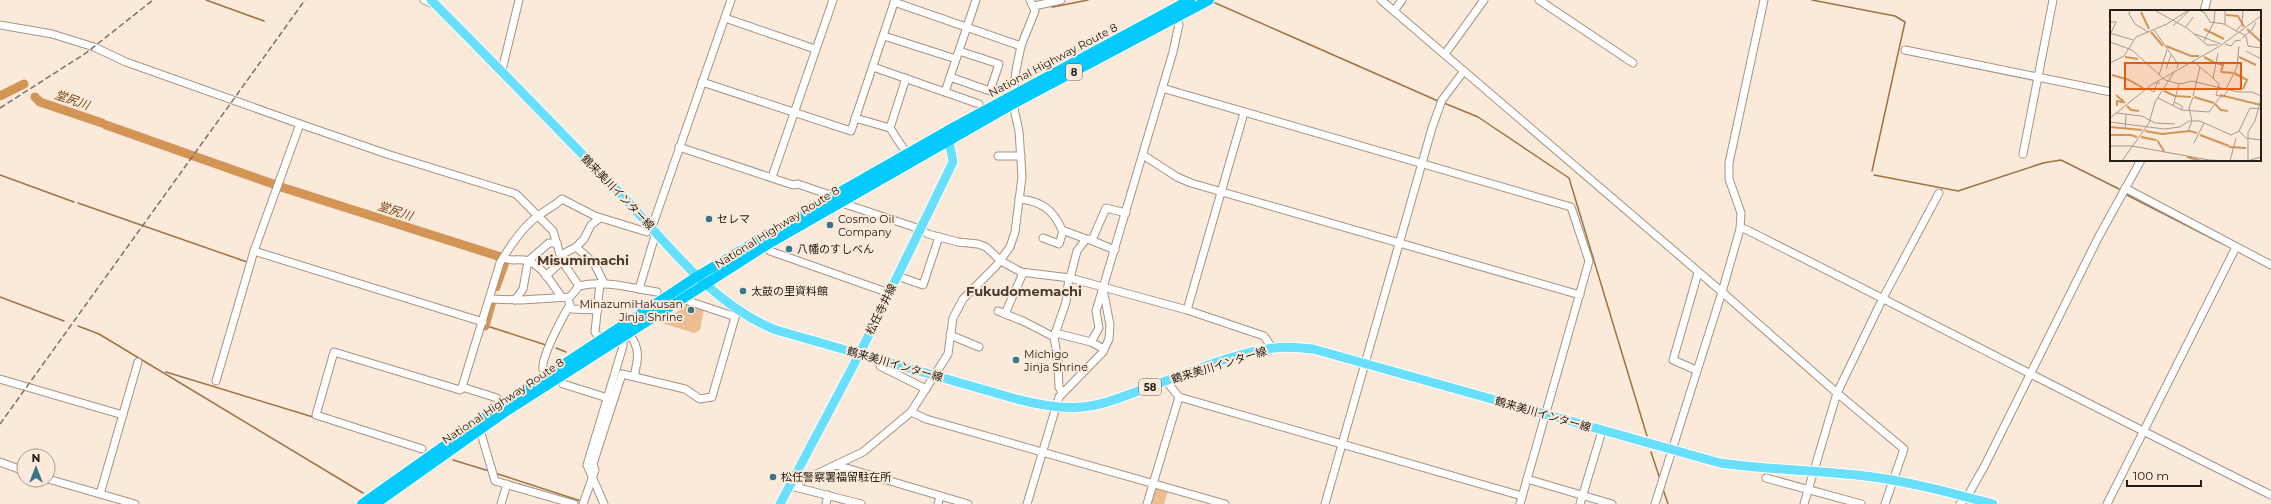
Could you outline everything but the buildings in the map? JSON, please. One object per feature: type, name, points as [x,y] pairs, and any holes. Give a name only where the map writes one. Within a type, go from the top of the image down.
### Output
[{"type":"highway","name":"National Highway Route 8","points":[[376,504],[480,430],[626,334],[765,246],[948,136],[1016,93],[1193,2],[1209,0]]},
{"type":"highway","name":"National Highway Route 8","points":[[362,504],[502,405],[548,370],[601,340],[698,276],[828,196],[907,154],[948,136],[1013,104],[1175,18],[1193,2]]},
{"type":"main road","name":"鶴来美川インター線","points":[[435,2],[502,70],[698,276],[738,314],[776,330],[1020,400],[1056,406],[1082,407],[1096,405],[1243,355],[1272,348],[1313,349],[1364,362],[1671,451],[1720,463],[1762,469],[1865,476],[1892,480],[1964,501],[1993,504]]},
{"type":"main road","name":"松任寺井線","points":[[780,504],[791,486],[860,353],[953,162],[948,136]]},
{"type":"street","points":[[424,0],[435,2]]},
{"type":"street","points":[[502,70],[519,0]]},
{"type":"street","points":[[639,289],[679,147],[731,0]]},
{"type":"street","points":[[772,178],[832,0]]},
{"type":"street","points":[[945,92],[976,0]]},
{"type":"street","points":[[791,486],[863,452],[911,412],[948,354],[953,318],[963,299],[1001,261],[1010,247],[1015,232],[1022,177],[1019,131],[1013,104],[1016,93],[1016,70],[1022,46],[1035,11],[1035,3],[1049,3],[1061,0]]},
{"type":"street","points":[[1381,0],[1904,449],[1892,480],[1885,504]]},
{"type":"street","points":[[1394,11],[1402,0]]},
{"type":"street","points":[[1445,54],[1484,0]]},
{"type":"street","points":[[1539,0],[1634,63]]},
{"type":"street","points":[[1655,504],[1696,370],[1722,292],[1740,229],[1741,212],[1729,179],[1729,163],[1764,0]]},
{"type":"street","points":[[2022,154],[2053,0]]},
{"type":"street","points":[[2204,10],[2207,0]]},
{"type":"street","points":[[702,82],[850,131],[895,1],[1022,46]]},
{"type":"street","points":[[725,18],[815,49]]},
{"type":"street","points":[[1091,342],[1099,328],[1096,311],[1144,155],[1179,24],[1175,18]]},
{"type":"street","points":[[0,25],[52,34],[94,47],[126,62],[300,124],[390,155],[516,194],[553,231],[561,258],[579,286]]},
{"type":"street","points":[[884,36],[956,59]]},
{"type":"street","points":[[950,77],[990,91],[999,64],[959,50]]},
{"type":"street","points":[[1905,50],[2110,92]]},
{"type":"street","points":[[873,67],[979,104]]},
{"type":"street","points":[[1325,504],[1364,362],[1441,102],[1464,71]]},
{"type":"street","points":[[890,128],[906,78]]},
{"type":"street","points":[[1162,88],[1571,207],[1589,261],[1520,504]]},
{"type":"street","points":[[1187,310],[1244,113]]},
{"type":"street","points":[[855,118],[890,128],[907,154]]},
{"type":"street","points":[[216,382],[254,251],[300,124]]},
{"type":"street","points":[[679,147],[793,185],[798,184],[828,196]]},
{"type":"street","points":[[1144,155],[1177,177],[1221,192],[1400,242],[1580,295]]},
{"type":"street","points":[[998,156],[1021,156]]},
{"type":"street","points":[[1964,501],[2125,188],[2140,161]]},
{"type":"street","points":[[2125,188],[2235,249],[2271,264]]},
{"type":"street","points":[[1804,504],[1837,393],[1883,298],[1939,194]]},
{"type":"street","points":[[422,449],[316,415],[334,352],[460,390],[464,387],[490,299],[504,258],[510,246],[537,216],[548,211],[562,199],[600,218],[646,232],[655,231]]},
{"type":"street","points":[[1019,199],[1042,203],[1058,222],[1063,231],[1115,250]]},
{"type":"street","points":[[845,204],[920,229],[939,237],[958,242],[978,244],[986,247],[1001,261],[1023,273],[1069,278],[1187,310],[1264,336],[1272,348]]},
{"type":"street","points":[[1062,393],[1059,387],[1055,335],[1066,302],[1069,278],[1077,251],[1089,240],[1106,208],[1126,213]]},
{"type":"street","points":[[546,276],[561,258],[584,239],[590,225],[600,218]]},
{"type":"street","points":[[1740,229],[1745,229],[1883,298],[2030,375],[2271,496]]},
{"type":"street","points":[[1043,238],[1059,244],[1063,231]]},
{"type":"street","points":[[897,276],[923,285],[939,237]]},
{"type":"street","points":[[515,300],[523,289],[528,261],[549,243],[557,243]]},
{"type":"street","points":[[765,246],[770,252],[889,293]]},
{"type":"street","points":[[576,247],[594,263],[602,283],[595,332],[601,340]]},
{"type":"street","points":[[2107,504],[2235,249]]},
{"type":"street","points":[[254,251],[483,322]]},
{"type":"street","points":[[504,258],[508,260],[528,261],[542,269],[546,276],[567,300],[571,309],[598,310]]},
{"type":"street","points":[[1023,273],[1002,313],[1055,335],[1091,342],[1104,349]]},
{"type":"street","points":[[1696,370],[1673,360],[1698,273]]},
{"type":"street","points":[[548,370],[552,344],[567,300],[579,286],[602,283],[657,292]]},
{"type":"street","points":[[1027,504],[1056,406],[1062,393],[1104,349],[1109,339],[1110,325],[1104,301],[1104,288]]},
{"type":"street","points":[[490,299],[567,300]]},
{"type":"street","points":[[688,301],[732,316],[738,314]]},
{"type":"street","points":[[610,399],[622,374],[634,376],[680,390],[685,389],[700,399],[712,397],[738,314]]},
{"type":"street","points":[[626,334],[637,345],[638,361],[634,376]]},
{"type":"street","points":[[604,504],[587,465],[610,399],[626,334]]},
{"type":"street","points":[[950,335],[979,347]]},
{"type":"street","points":[[880,359],[880,366],[926,389]]},
{"type":"street","points":[[100,494],[138,362]]},
{"type":"street","points":[[0,379],[123,415]]},
{"type":"street","points":[[1166,381],[1179,397],[1522,496]]},
{"type":"street","points":[[551,383],[587,396],[593,394]]},
{"type":"street","points":[[563,384],[610,399]]},
{"type":"street","points":[[464,387],[497,398],[502,405]]},
{"type":"street","points":[[1147,504],[1179,397]]},
{"type":"street","points":[[911,412],[926,419],[1225,504]]},
{"type":"street","points":[[480,430],[495,481],[574,504]]},
{"type":"street","points":[[1580,504],[1602,430]]},
{"type":"street","points":[[0,462],[16,468]]},
{"type":"street","points":[[836,465],[968,504]]},
{"type":"street","points":[[584,501],[592,478]]},
{"type":"street","points":[[1766,478],[1861,504]]},
{"type":"street","points":[[1527,479],[1612,504]]},
{"type":"street","points":[[56,481],[136,504]]},
{"type":"street","points":[[501,504],[507,484]]},
{"type":"street","points":[[791,486],[861,504]]},
{"type":"street","points":[[826,504],[828,495]]},
{"type":"street","points":[[938,504],[940,496]]},
{"type":"shaded area","points":[[688,304],[704,309],[700,330],[694,333],[662,323]]},
{"type":"shaded area","points":[[1155,487],[1168,491],[1164,504],[1150,504]]},
{"type":"waterway","points":[[206,0],[264,21]]},
{"type":"waterway","points":[[1049,6],[1053,7],[1088,0]]},
{"type":"waterway","points":[[1812,0],[1895,16],[1905,22],[1872,171]]},
{"type":"waterway","points":[[1213,2],[1438,101]]},
{"type":"waterway","name":"堂尻川","points":[[0,96],[24,84]]},
{"type":"waterway","name":"堂尻川","points":[[35,97],[40,102],[102,123]]},
{"type":"waterway","points":[[1444,103],[1478,117],[1569,178],[1647,436]]},
{"type":"waterway","name":"堂尻川","points":[[106,125],[276,185]]},
{"type":"waterway","points":[[1874,175],[1958,191],[2043,163],[2061,160],[2119,189]]},
{"type":"waterway","points":[[0,175],[74,202]]},
{"type":"waterway","name":"堂尻川","points":[[281,187],[501,257]]},
{"type":"waterway","points":[[2125,194],[2223,244]]},
{"type":"waterway","points":[[78,203],[247,262]]},
{"type":"waterway","name":"堂尻川","points":[[496,287],[505,262]]},
{"type":"waterway","points":[[0,297],[64,321]]},
{"type":"waterway","name":"堂尻川","points":[[485,326],[492,301]]},
{"type":"waterway","points":[[484,325],[546,345]]},
{"type":"waterway","points":[[78,326],[99,334],[363,493]]},
{"type":"waterway","points":[[556,348],[566,352]]},
{"type":"waterway","points":[[166,372],[313,417]]},
{"type":"waterway","points":[[1651,452],[1660,479]]},
{"type":"waterway","points":[[453,460],[489,471]]},
{"type":"waterway","points":[[495,473],[581,501]]},
{"type":"waterway","points":[[1663,489],[1668,504]]},
{"type":"railway","points":[[0,108],[86,53],[153,0]]},
{"type":"railway","points":[[0,424],[305,0]]},
{"type":"place","name":"セレマ","points":[[709,219]]},
{"type":"place","name":"Cosmo Oil Company","points":[[830,225]]},
{"type":"place","name":"八幡のすしべん","points":[[789,249]]},
{"type":"place","name":"太鼓の里資料館","points":[[743,291]]},
{"type":"place","name":"MinazumiHakusan Jinja Shrine","points":[[691,310]]},
{"type":"place","name":"Michigo Jinja Shrine","points":[[1016,360]]},
{"type":"place","name":"松任警察署福留駐在所","points":[[773,477]]},
{"type":"district","name":"Misumimachi","points":[[583,260]]},
{"type":"district","name":"Fukudomemachi","points":[[1024,291]]}]
